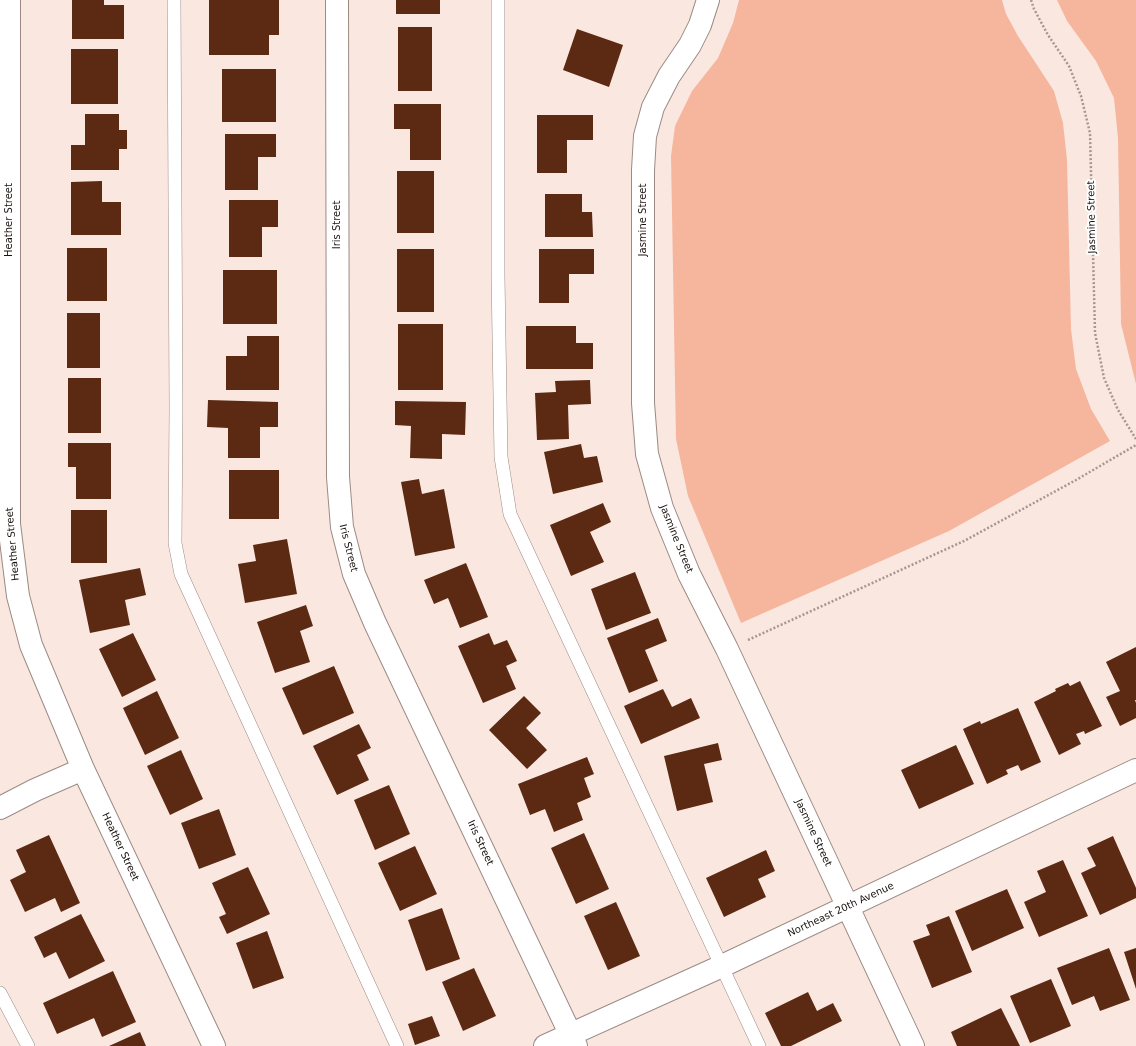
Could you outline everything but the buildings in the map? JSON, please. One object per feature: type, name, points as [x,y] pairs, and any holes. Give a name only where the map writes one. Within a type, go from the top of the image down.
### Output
[{"type":"street","name":"Heather Street","points":[[9,0],[9,524],[18,596],[31,645],[83,769],[214,1046]]},
{"type":"street","name":"Iris Street","points":[[337,0],[338,477],[342,527],[354,574],[375,623],[573,1040]]},
{"type":"street","name":"Jasmine Street","points":[[708,0],[700,26],[690,45],[669,76],[653,107],[645,136],[643,170],[642,403],[647,454],[662,508],[690,574],[727,649],[913,1046]]},
{"type":"street","points":[[0,808],[35,790],[83,769]]},
{"type":"street","name":"Northeast 20th Avenue","points":[[545,1046],[573,1040],[722,966],[1136,770]]},
{"type":"lane","points":[[174,0],[176,402],[175,543],[181,574],[397,1046]]},
{"type":"lane","points":[[498,0],[498,276],[501,457],[510,514],[759,1046]]},
{"type":"lane","points":[[0,993],[28,1046]]},
{"type":"path","name":"Jasmine Street","points":[[1031,0],[1034,9],[1048,35],[1069,66],[1081,96],[1085,111],[1090,133],[1095,333],[1104,378],[1118,410],[1136,439]]},
{"type":"path","points":[[727,649],[964,542],[1136,445]]},
{"type":"shaded area","points":[[739,0],[1002,0],[1006,14],[1018,36],[1054,91],[1063,123],[1067,160],[1071,329],[1076,369],[1091,409],[1110,441],[949,531],[741,623],[688,496],[676,439],[671,156],[675,126],[692,91],[718,58],[733,23]]},
{"type":"shaded area","points":[[1057,0],[1136,0],[1136,384],[1121,324],[1118,138],[1114,98],[1096,61],[1067,21]]}]
